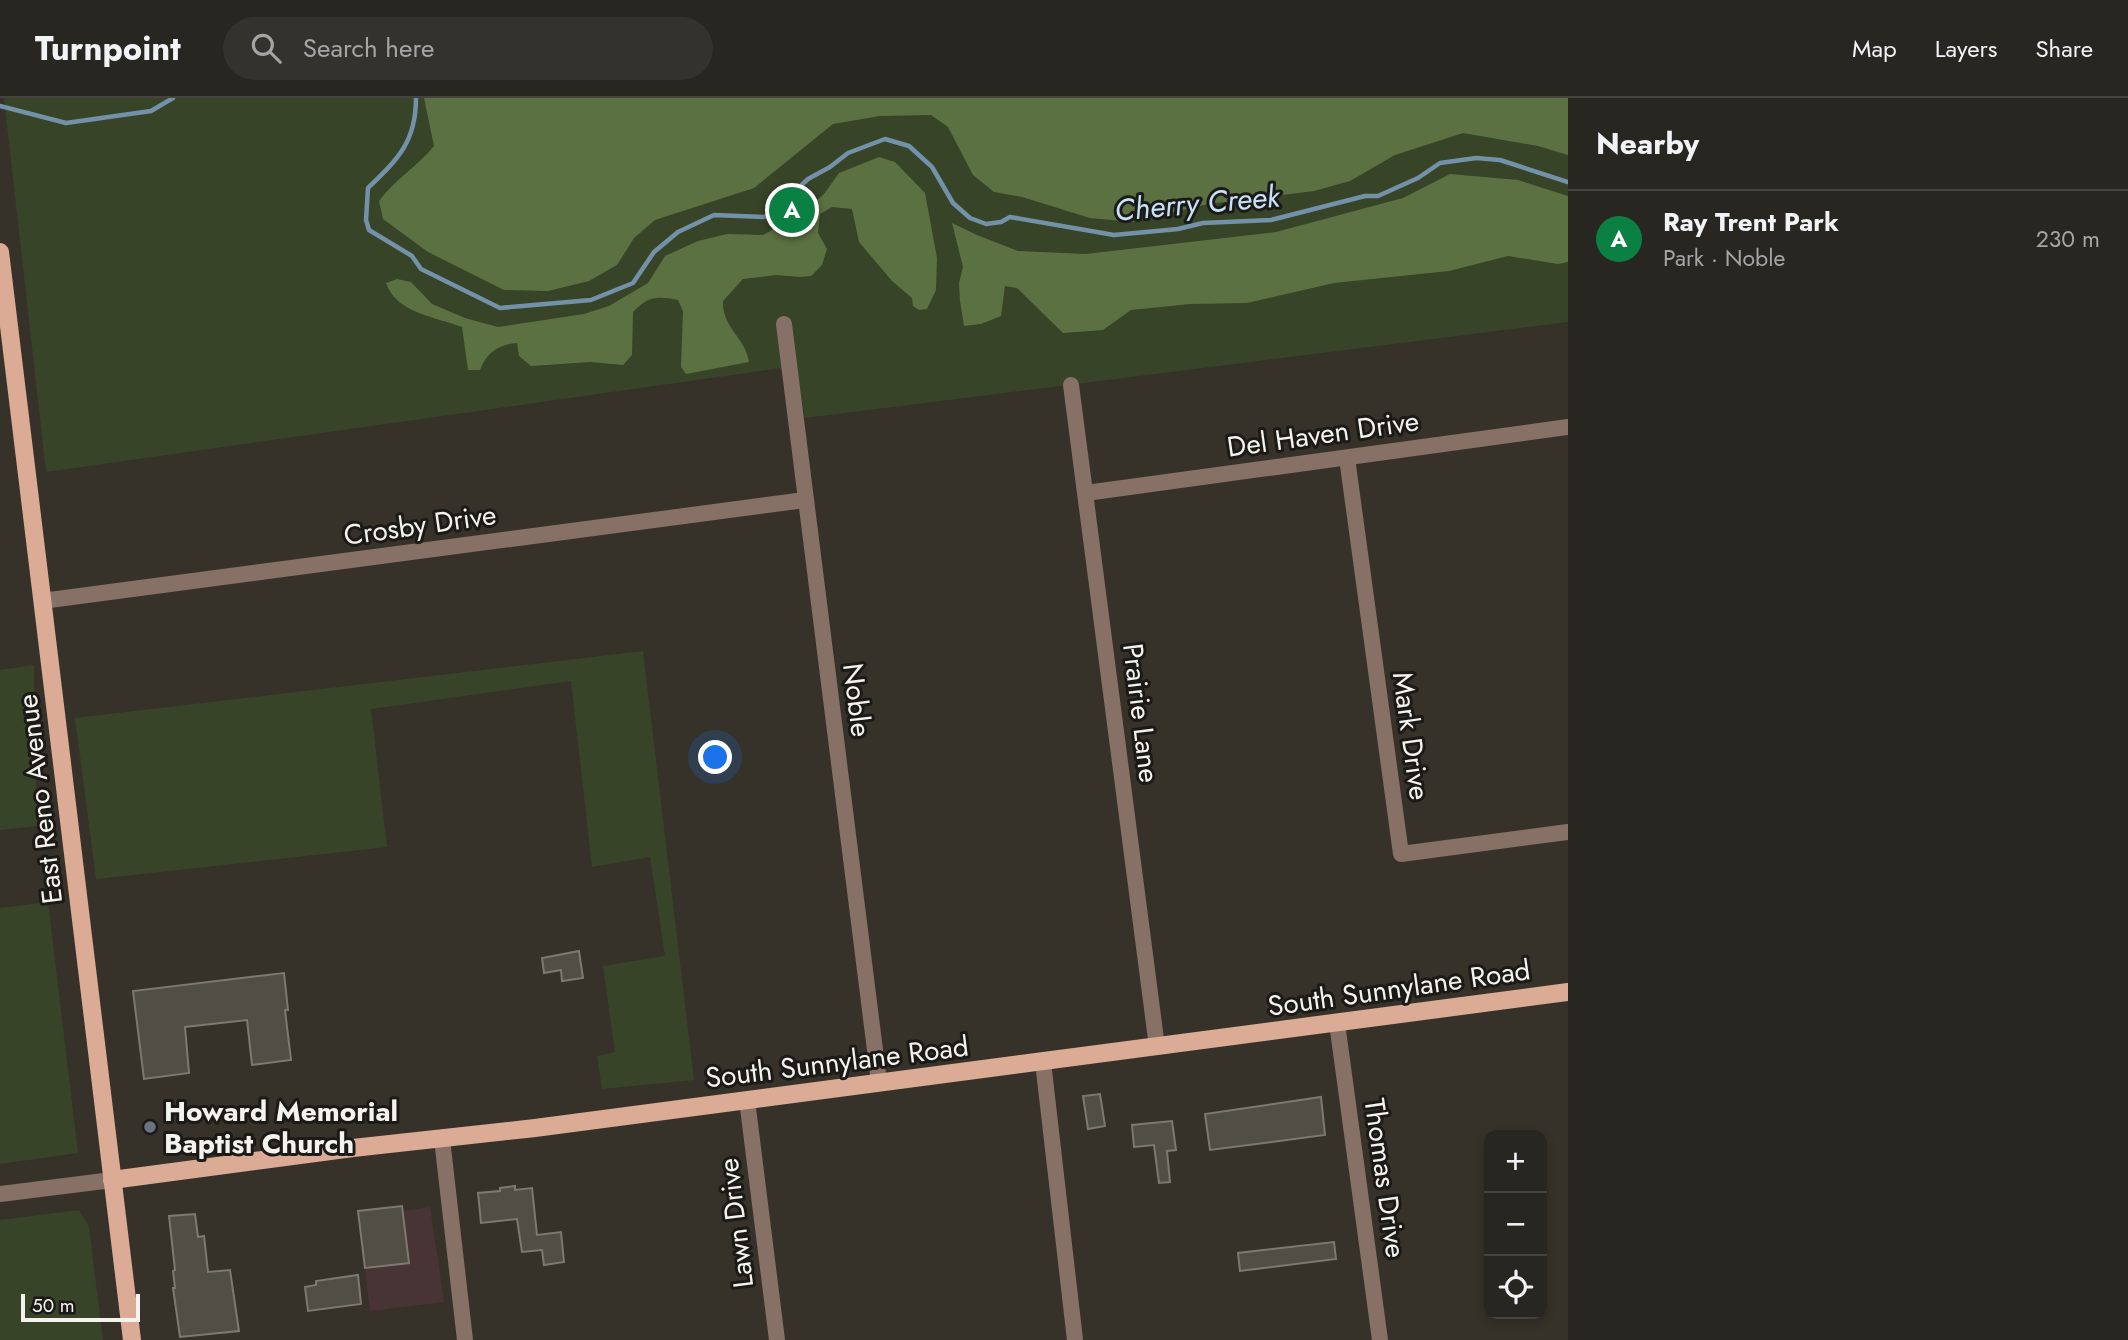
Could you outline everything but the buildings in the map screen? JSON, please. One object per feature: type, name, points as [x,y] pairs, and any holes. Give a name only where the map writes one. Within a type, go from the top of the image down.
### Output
[{"type":"main road","name":"East Reno Avenue","points":[[0,252],[132,1340]]},
{"type":"main road","name":"South Sunnylane Road","points":[[112,1180],[1043,1062],[1568,992]]},
{"type":"street","name":"Noble","points":[[785,324],[879,1082]]},
{"type":"street","name":"Prairie Lane","points":[[1071,385],[1157,1047]]},
{"type":"street","name":"Del Haven Drive","points":[[1086,493],[1568,427]]},
{"type":"street","name":"Mark Drive","points":[[1347,457],[1401,854],[1568,832]]},
{"type":"street","name":"Crosby Drive","points":[[43,601],[805,500]]},
{"type":"street","name":"Thomas Drive","points":[[1337,1023],[1380,1340]]},
{"type":"street","points":[[1043,1062],[1075,1340]]},
{"type":"street","name":"Lawn Drive","points":[[747,1100],[777,1340]]},
{"type":"street","points":[[442,1139],[465,1340]]},
{"type":"street","points":[[0,1194],[112,1180]]},
{"type":"shaded area","points":[[430,1207],[444,1302],[370,1311],[365,1268],[409,1263],[403,1211]]},
{"type":"green space","points":[[4,98],[1568,98],[1568,322],[805,418],[796,366],[46,472]]},
{"type":"green space","points":[[424,98],[1568,98],[1568,155],[1538,146],[1463,133],[1395,155],[1350,181],[1314,191],[1208,204],[1133,222],[1090,218],[1022,197],[994,192],[973,175],[948,127],[931,115],[880,116],[833,124],[754,188],[655,220],[634,238],[617,265],[589,281],[548,291],[504,290],[428,252],[383,219],[379,201],[434,146]]},
{"type":"green space","points":[[879,157],[895,162],[925,193],[937,258],[936,290],[927,309],[919,310],[913,306],[912,298],[892,281],[859,242],[852,209],[832,207],[820,214],[818,233],[827,249],[822,265],[811,276],[776,275],[743,279],[723,301],[726,319],[744,346],[749,362],[686,374],[681,367],[683,311],[678,300],[658,298],[648,300],[633,312],[632,355],[623,365],[590,362],[531,366],[519,356],[517,343],[494,350],[480,370],[468,370],[462,327],[408,307],[398,301],[386,283],[397,279],[411,282],[432,304],[465,318],[498,327],[584,314],[609,306],[648,283],[665,256],[698,241],[727,234],[763,235],[814,203],[839,173]]},
{"type":"green space","points":[[1450,174],[1518,180],[1568,196],[1568,262],[1558,264],[1508,256],[1449,271],[1334,283],[1247,303],[1190,304],[1131,310],[1103,330],[1063,333],[1017,288],[1005,286],[1001,316],[981,324],[964,326],[959,283],[963,267],[952,223],[1018,251],[1086,254],[1276,232],[1403,198]]},
{"type":"green space","points":[[643,651],[694,1080],[602,1089],[597,1056],[615,1052],[603,966],[665,956],[650,857],[592,867],[571,681],[371,709],[387,847],[96,879],[75,718]]},
{"type":"green space","points":[[34,665],[37,826],[0,830],[0,670]]},
{"type":"green space","points":[[48,902],[78,1153],[0,1164],[0,908]]},
{"type":"green space","points":[[79,1210],[89,1227],[103,1340],[0,1340],[0,1220]]},
{"type":"waterway","name":"Cherry Creek","points":[[0,106],[66,123],[151,111],[173,98]]},
{"type":"waterway","name":"Cherry Creek","points":[[416,98],[409,138],[388,168],[368,188],[366,220],[369,230],[412,256],[421,269],[500,308],[591,300],[633,283],[654,252],[678,232],[714,215],[769,215],[808,179],[848,153],[885,139],[909,146],[932,167],[953,203],[970,218],[986,224],[1001,222],[1010,217],[1114,235],[1178,229],[1203,223],[1271,220],[1365,196],[1378,196],[1418,178],[1440,163],[1476,158],[1500,160],[1568,182]]},
{"type":"place","name":"Ray Trent Park","points":[[792,210]]},
{"type":"place","name":"Howard Memorial Baptist Church","points":[[150,1127]]}]
